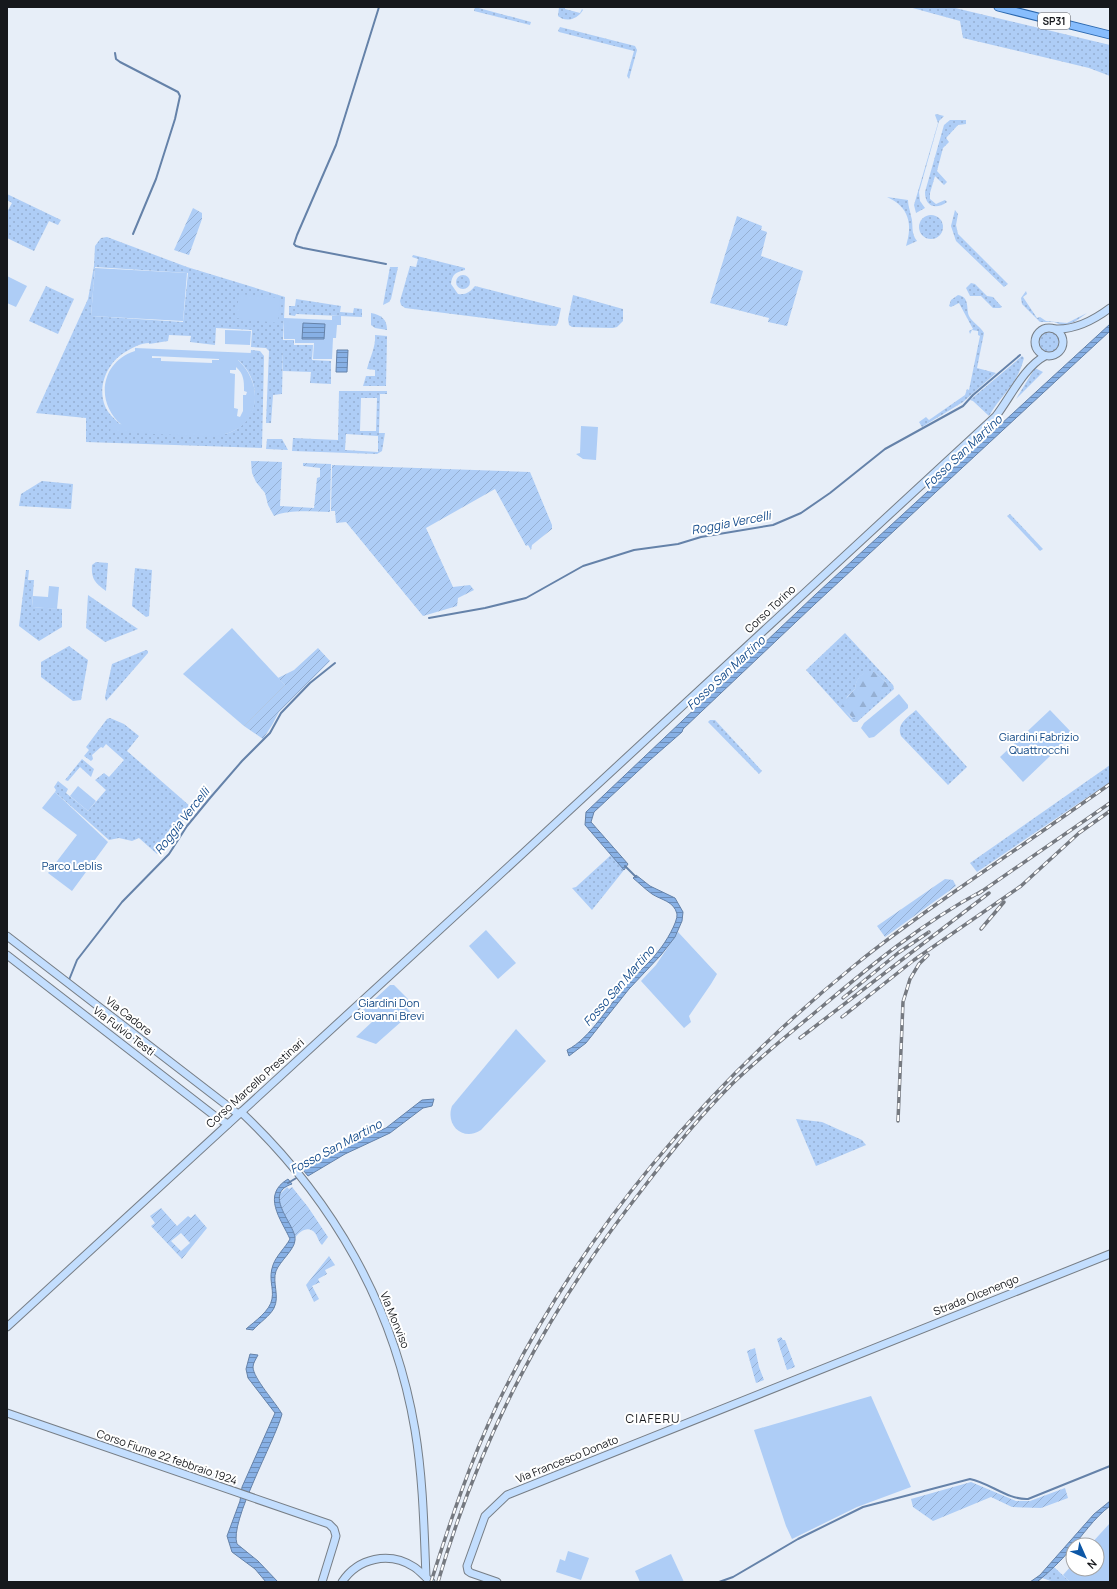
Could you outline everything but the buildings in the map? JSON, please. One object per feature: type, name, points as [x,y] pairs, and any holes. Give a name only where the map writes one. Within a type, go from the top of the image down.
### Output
[{"type":"main road","name":"SP31","points":[[998,7],[1110,35]]},
{"type":"main road","name":"Corso Torino","points":[[1028,370],[1036,349],[1034,340],[1038,333],[1045,329],[1062,330],[1077,326],[1094,320],[1110,308]]},
{"type":"main road","name":"Corso Torino","points":[[519,857],[996,416],[1028,370],[1037,361],[1045,356],[1049,357],[1057,354],[1062,347],[1066,336],[1077,326]]},
{"type":"main road","points":[[1055,329],[1061,335],[1063,342]]},
{"type":"main road","points":[[1036,349],[1045,356]]},
{"type":"main road","name":"Corso Marcello Prestinari","points":[[7,1327],[519,857]]},
{"type":"main road","name":"Via Cadore","points":[[7,936],[240,1113]]},
{"type":"main road","name":"Via Fulvio Testi","points":[[7,955],[228,1124]]},
{"type":"main road","name":"Via Monviso","points":[[240,1113],[301,1176],[327,1210],[358,1262],[385,1318],[408,1393],[415,1428],[420,1472],[428,1580]]},
{"type":"main road","name":"Strada Olcenengo","points":[[851,1358],[1110,1254]]},
{"type":"main road","name":"Via Francesco Donato","points":[[497,1582],[468,1571],[468,1566],[485,1516],[507,1495],[851,1358]]},
{"type":"main road","name":"Corso Fiume 22 febbraio 1924","points":[[7,1413],[329,1524],[334,1529],[336,1536],[322,1582]]},
{"type":"main road","points":[[342,1582],[350,1572],[359,1565],[374,1559],[383,1558],[402,1561],[415,1568],[428,1580]]},
{"type":"green space","points":[[475,7],[531,22],[530,25],[474,11]]},
{"type":"green space","points":[[559,7],[565,7],[565,9],[580,13],[582,9],[583,10],[578,16],[575,18],[568,20],[558,16]]},
{"type":"green space","points":[[909,7],[951,7],[1110,45],[1110,76],[1089,68],[963,38],[960,21]]},
{"type":"green space","points":[[560,27],[635,46],[637,50],[629,79],[627,76],[634,51],[559,32]]},
{"type":"green space","points":[[936,114],[944,116],[939,121],[919,192],[920,201],[925,208],[916,213],[914,205],[938,123]]},
{"type":"green space","points":[[950,120],[966,120],[966,124],[958,125],[946,138],[949,142],[943,148],[937,171],[947,182],[944,185],[935,176],[930,193],[930,199],[936,204],[945,200],[947,202],[939,206],[932,206],[925,197],[925,192],[944,125]]},
{"type":"green space","points":[[7,194],[61,220],[58,225],[49,221],[34,251],[7,238],[7,212],[12,203],[7,200]]},
{"type":"green space","points":[[887,197],[908,200],[913,232],[917,241],[906,246],[909,223],[905,211]]},
{"type":"green space","points":[[193,208],[202,213],[202,219],[189,255],[174,250]]},
{"type":"green space","points":[[955,210],[958,214],[956,225],[958,234],[1008,284],[1004,287],[956,241],[951,226]]},
{"type":"green space","points":[[931,215],[940,218],[943,227],[940,236],[931,239],[922,236],[919,227],[922,218]]},
{"type":"green space","points":[[737,216],[762,226],[761,230],[767,232],[761,256],[803,271],[787,326],[768,322],[769,318],[710,303]]},
{"type":"green space","points":[[107,237],[187,267],[285,297],[283,340],[294,340],[294,345],[313,345],[312,360],[331,361],[331,384],[310,383],[311,372],[283,371],[283,349],[282,394],[273,395],[271,423],[266,423],[269,351],[266,348],[251,347],[252,330],[216,328],[215,345],[190,342],[191,336],[169,335],[168,341],[140,344],[120,356],[113,362],[104,378],[103,396],[105,405],[109,413],[120,424],[225,434],[237,429],[246,421],[252,412],[255,401],[255,390],[252,379],[246,368],[237,359],[250,359],[251,350],[260,351],[264,356],[262,448],[86,442],[86,418],[36,413],[88,299],[94,266],[95,246],[101,238]],"holes":[[[95,267],[188,273],[183,322],[91,316]]]},
{"type":"green space","points":[[413,255],[465,268],[465,270],[455,274],[452,278],[451,284],[458,294],[468,293],[475,286],[561,308],[558,323],[556,326],[540,325],[405,308],[401,305],[400,301],[410,266],[416,267],[418,259],[412,257]]},
{"type":"green space","points":[[390,267],[398,267],[391,299],[383,305]]},
{"type":"green space","points":[[95,268],[187,273],[183,321],[91,316]]},
{"type":"green space","points":[[460,275],[466,275],[470,279],[470,285],[466,289],[460,289],[456,285],[456,279]]},
{"type":"green space","points":[[7,276],[27,286],[16,307],[7,303]]},
{"type":"green space","points":[[971,283],[975,284],[987,296],[993,297],[1002,307],[993,308],[981,296],[970,296],[966,288]]},
{"type":"green space","points":[[46,286],[74,299],[58,334],[29,321]]},
{"type":"green space","points":[[1026,291],[1027,294],[1023,297],[1037,318],[1040,317],[1046,321],[1067,323],[1087,313],[1076,321],[1064,326],[1054,322],[1040,322],[1022,304],[1021,298]]},
{"type":"green space","points":[[239,294],[280,298],[278,323],[236,318]]},
{"type":"green space","points":[[573,295],[623,309],[623,321],[617,327],[613,328],[572,327],[569,325],[568,319]]},
{"type":"green space","points":[[958,295],[962,296],[966,300],[969,316],[984,333],[977,368],[996,373],[963,402],[922,427],[919,422],[926,417],[929,420],[965,395],[967,389],[969,390],[980,336],[978,335],[978,331],[972,330],[970,334],[969,331],[973,329],[959,303],[951,307],[949,306],[951,300]]},
{"type":"green space","points":[[296,299],[341,306],[340,312],[353,313],[354,308],[362,309],[362,317],[289,315],[289,306],[295,306]]},
{"type":"green space","points":[[371,313],[378,315],[385,320],[387,330],[375,328],[371,325]]},
{"type":"green space","points":[[332,316],[341,316],[341,325],[337,325],[336,338],[333,338],[332,359],[313,359],[314,343],[295,343],[295,339],[284,339],[284,318],[332,320]]},
{"type":"green space","points":[[225,330],[251,331],[250,345],[225,344]]},
{"type":"green space","points":[[1049,332],[1056,335],[1059,342],[1056,349],[1049,352],[1042,349],[1039,342],[1042,335]]},
{"type":"green space","points":[[375,335],[387,336],[386,386],[363,386],[366,376],[375,376],[375,370],[367,369],[374,348]]},
{"type":"green space","points":[[135,348],[251,353],[251,359],[238,360],[246,369],[252,380],[255,391],[255,402],[252,412],[246,421],[237,429],[225,434],[224,437],[110,432],[111,425],[122,425],[113,416],[105,395],[105,384],[108,373],[114,364],[123,356],[135,351]],"holes":[[[152,356],[219,359],[219,360],[212,360],[212,363],[161,361],[161,358],[152,358]],[[236,367],[241,372],[244,391],[247,392],[246,395],[243,395],[243,411],[240,417],[237,416],[238,409],[234,408],[235,374],[230,373],[230,370],[236,370]]]},
{"type":"green space","points":[[1022,356],[1024,358],[1017,376],[989,416],[970,400]]},
{"type":"green space","points":[[1035,368],[1043,372],[1016,399]]},
{"type":"green space","points":[[339,391],[387,391],[387,394],[380,394],[379,433],[385,433],[382,451],[377,454],[292,451],[293,438],[338,440]],"holes":[[[361,398],[377,398],[376,431],[360,431]],[[346,434],[378,436],[378,452],[345,450]]]},
{"type":"green space","points":[[581,426],[598,427],[596,460],[583,459],[576,454],[580,453]]},
{"type":"green space","points":[[267,439],[282,439],[288,450],[266,449]]},
{"type":"green space","points":[[251,461],[282,462],[280,506],[314,508],[317,478],[320,477],[320,468],[303,466],[303,463],[331,464],[330,512],[287,512],[274,516],[268,505],[265,493],[256,482],[252,473]]},
{"type":"green space","points":[[332,465],[530,472],[552,525],[552,529],[532,545],[531,550],[528,545],[526,546],[495,489],[426,528],[453,587],[470,585],[474,590],[458,598],[457,606],[423,616],[346,522],[336,523],[335,511],[331,511]]},
{"type":"green space","points":[[42,481],[73,484],[71,509],[19,506],[21,494]]},
{"type":"green space","points":[[1010,514],[1043,549],[1040,551],[1007,516]]},
{"type":"green space","points":[[96,562],[108,563],[106,591],[94,580],[92,565]]},
{"type":"green space","points":[[135,568],[152,570],[149,616],[146,617],[132,606]]},
{"type":"green space","points":[[26,570],[29,570],[28,580],[34,580],[32,607],[62,609],[62,627],[39,641],[19,626]]},
{"type":"green space","points":[[49,586],[59,587],[57,609],[32,607],[33,596],[48,597]]},
{"type":"green space","points":[[88,595],[138,629],[105,642],[86,628]]},
{"type":"green space","points":[[232,628],[285,685],[244,726],[183,674]]},
{"type":"green space","points":[[845,633],[893,685],[894,689],[857,722],[853,722],[806,670]],"holes":[[[873,671],[886,682],[852,718],[843,708],[847,697],[855,689],[858,679],[863,674]]]},
{"type":"green space","points":[[69,646],[88,660],[81,700],[73,701],[41,677],[41,662]]},
{"type":"green space","points":[[318,648],[330,661],[279,712],[263,739],[244,726],[285,685],[278,678],[294,670]]},
{"type":"green space","points":[[146,650],[148,653],[106,701],[105,697],[112,664]]},
{"type":"green space","points":[[867,671],[873,671],[878,675],[890,690],[857,718],[853,718],[842,708],[843,702],[855,689],[858,678]]},
{"type":"green space","points":[[899,694],[908,705],[908,708],[874,737],[869,738],[861,728],[864,723]]},
{"type":"green space","points":[[916,710],[967,767],[948,785],[901,736],[901,725]]},
{"type":"green space","name":"Giardini Fabrizio Quattrocchi","points":[[1050,710],[1073,734],[1023,782],[1000,757]]},
{"type":"green space","points":[[110,718],[124,724],[139,736],[127,751],[191,807],[189,813],[157,854],[139,838],[132,841],[119,838],[109,840],[55,792],[56,790],[54,787],[58,781],[68,789],[66,793],[88,811],[106,790],[95,780],[104,773],[109,777],[124,760],[106,744],[103,748],[101,747],[92,755],[93,759],[91,761],[84,756],[89,750],[86,747],[107,719]]},
{"type":"green space","points":[[710,720],[715,720],[762,771],[759,774],[708,722]]},
{"type":"green space","points":[[82,759],[94,769],[91,777],[80,767],[68,781],[65,780]]},
{"type":"green space","points":[[1110,765],[1110,782],[977,872],[970,863]]},
{"type":"green space","points":[[78,786],[96,801],[88,811],[70,796]]},
{"type":"green space","name":"Parco Leblis","points":[[55,792],[108,842],[72,891],[48,873],[77,835],[42,808]]},
{"type":"green space","points":[[611,855],[624,870],[592,910],[572,888],[576,887]]},
{"type":"green space","points":[[945,879],[953,880],[956,886],[885,937],[877,926]]},
{"type":"green space","points":[[486,930],[516,963],[498,979],[469,946]]},
{"type":"green space","points":[[678,932],[717,974],[689,1016],[691,1022],[684,1028],[641,981],[656,965]]},
{"type":"green space","name":"Giardini Don Giovanni Brevi","points":[[390,985],[394,985],[412,1003],[407,1008],[411,1013],[376,1044],[356,1037],[373,1021],[363,1010]]},
{"type":"green space","points":[[516,1029],[546,1061],[481,1130],[468,1134],[462,1133],[453,1125],[450,1113],[452,1106]]},
{"type":"green space","points":[[796,1119],[822,1122],[862,1140],[866,1145],[816,1166]]},
{"type":"green space","points":[[287,1187],[289,1189],[292,1187],[308,1207],[328,1237],[322,1245],[315,1233],[310,1229],[302,1231],[295,1238],[281,1206],[280,1200],[280,1194]]},
{"type":"green space","points":[[161,1208],[177,1226],[188,1216],[191,1218],[195,1214],[207,1228],[182,1259],[151,1226],[155,1223],[150,1216]],"holes":[[[181,1233],[190,1243],[181,1251],[171,1241]]]},
{"type":"green space","points":[[329,1256],[335,1265],[325,1270],[327,1274],[318,1279],[320,1283],[312,1286],[319,1299],[314,1302],[306,1285]]},
{"type":"green space","points":[[781,1337],[785,1340],[795,1367],[787,1370],[777,1339]]},
{"type":"green space","points":[[755,1348],[759,1367],[764,1380],[756,1383],[747,1351]]},
{"type":"green space","points":[[871,1396],[911,1487],[857,1507],[792,1539],[786,1526],[754,1430]]},
{"type":"green space","points":[[971,1482],[1016,1501],[1030,1501],[1065,1488],[1068,1498],[1041,1508],[1012,1507],[991,1497],[933,1521],[913,1507],[911,1499]]},
{"type":"green space","points":[[1110,1523],[1110,1582],[1070,1582],[1065,1577],[1105,1577],[1105,1537],[1097,1537]]},
{"type":"green space","points":[[568,1551],[589,1558],[581,1580],[556,1572],[560,1559],[565,1561]]},
{"type":"green space","points":[[671,1554],[684,1582],[640,1582],[635,1571]]},
{"type":"green space","points":[[1054,1567],[1070,1582],[1054,1582],[1042,1578]]},
{"type":"shaded area","points":[[303,323],[325,324],[324,339],[302,339]]},
{"type":"shaded area","points":[[1110,324],[1110,331],[815,604],[683,729],[682,732],[594,812],[591,822],[628,864],[624,870],[585,825],[586,812],[816,594]]},
{"type":"shaded area","points":[[337,350],[348,350],[347,372],[336,372]]},
{"type":"shaded area","points":[[636,875],[650,886],[675,898],[683,912],[682,921],[675,937],[661,955],[629,989],[586,1043],[569,1056],[567,1050],[584,1038],[600,1020],[621,991],[656,954],[668,937],[677,918],[677,914],[673,906],[644,888],[633,878]]},
{"type":"shaded area","points":[[434,1099],[432,1106],[423,1108],[390,1133],[345,1154],[308,1176],[303,1170],[340,1148],[386,1128],[422,1100]]},
{"type":"shaded area","points":[[288,1179],[292,1184],[283,1189],[280,1195],[280,1202],[294,1234],[294,1244],[276,1271],[276,1303],[274,1308],[270,1314],[253,1330],[246,1329],[262,1316],[271,1303],[271,1275],[273,1265],[276,1258],[290,1239],[278,1215],[274,1200],[280,1185]]},
{"type":"shaded area","points":[[250,1354],[258,1355],[253,1366],[254,1372],[282,1414],[246,1500],[236,1533],[237,1544],[258,1561],[278,1582],[266,1582],[255,1569],[232,1552],[227,1536],[240,1501],[242,1487],[275,1413],[248,1378],[246,1369]]},
{"type":"shaded area","points":[[1110,1501],[1110,1506],[1093,1522],[1081,1537],[1074,1537],[1094,1514]]},
{"type":"shaded area","points":[[1065,1547],[1065,1555],[1058,1563],[1037,1582],[1030,1582],[1040,1575]]},
{"type":"waterway","points":[[379,7],[336,145],[294,244],[303,248],[386,264]]},
{"type":"waterway","points":[[115,53],[116,59],[120,62],[178,92],[180,96],[175,119],[156,179],[133,234]]},
{"type":"waterway","name":"Roggia Vercelli","points":[[429,618],[485,608],[526,598],[583,566],[634,550],[678,544],[701,537],[773,525],[801,513],[830,493],[885,449],[963,406],[973,395],[1020,355]]},
{"type":"waterway","name":"Roggia Vercelli","points":[[69,980],[77,960],[122,902],[169,854],[187,826],[210,798],[242,761],[270,733],[281,713],[310,683],[335,663]]},
{"type":"waterway","name":"Fosso San Martino","points":[[625,866],[636,877]]},
{"type":"waterway","name":"Fosso San Martino","points":[[288,1183],[298,1177]]},
{"type":"waterway","points":[[719,1582],[733,1577],[798,1539],[863,1507],[970,1479],[1013,1497],[1028,1499],[1110,1466]]},
{"type":"railway","points":[[431,1582],[453,1515],[478,1448],[497,1405],[530,1342],[567,1281],[608,1222],[652,1166],[699,1112],[748,1060],[801,1011],[855,965],[930,908],[1110,784]]},
{"type":"railway","points":[[978,894],[1110,803]]},
{"type":"railway","points":[[842,1017],[914,960],[1021,886],[1079,833],[1110,811]]},
{"type":"railway","points":[[438,1582],[455,1528],[475,1476],[496,1425],[520,1376],[576,1282],[607,1236],[662,1163],[732,1084],[774,1046],[857,977],[917,931],[960,903],[982,891]]},
{"type":"railway","points":[[800,1038],[989,893]]},
{"type":"railway","points":[[981,929],[1004,902]]},
{"type":"railway","points":[[843,998],[898,953],[929,932]]},
{"type":"railway","points":[[898,1121],[903,1002],[910,979],[919,964],[928,955]]},
{"type":"district","name":"CIAFERU","points":[[653,1419]]}]
